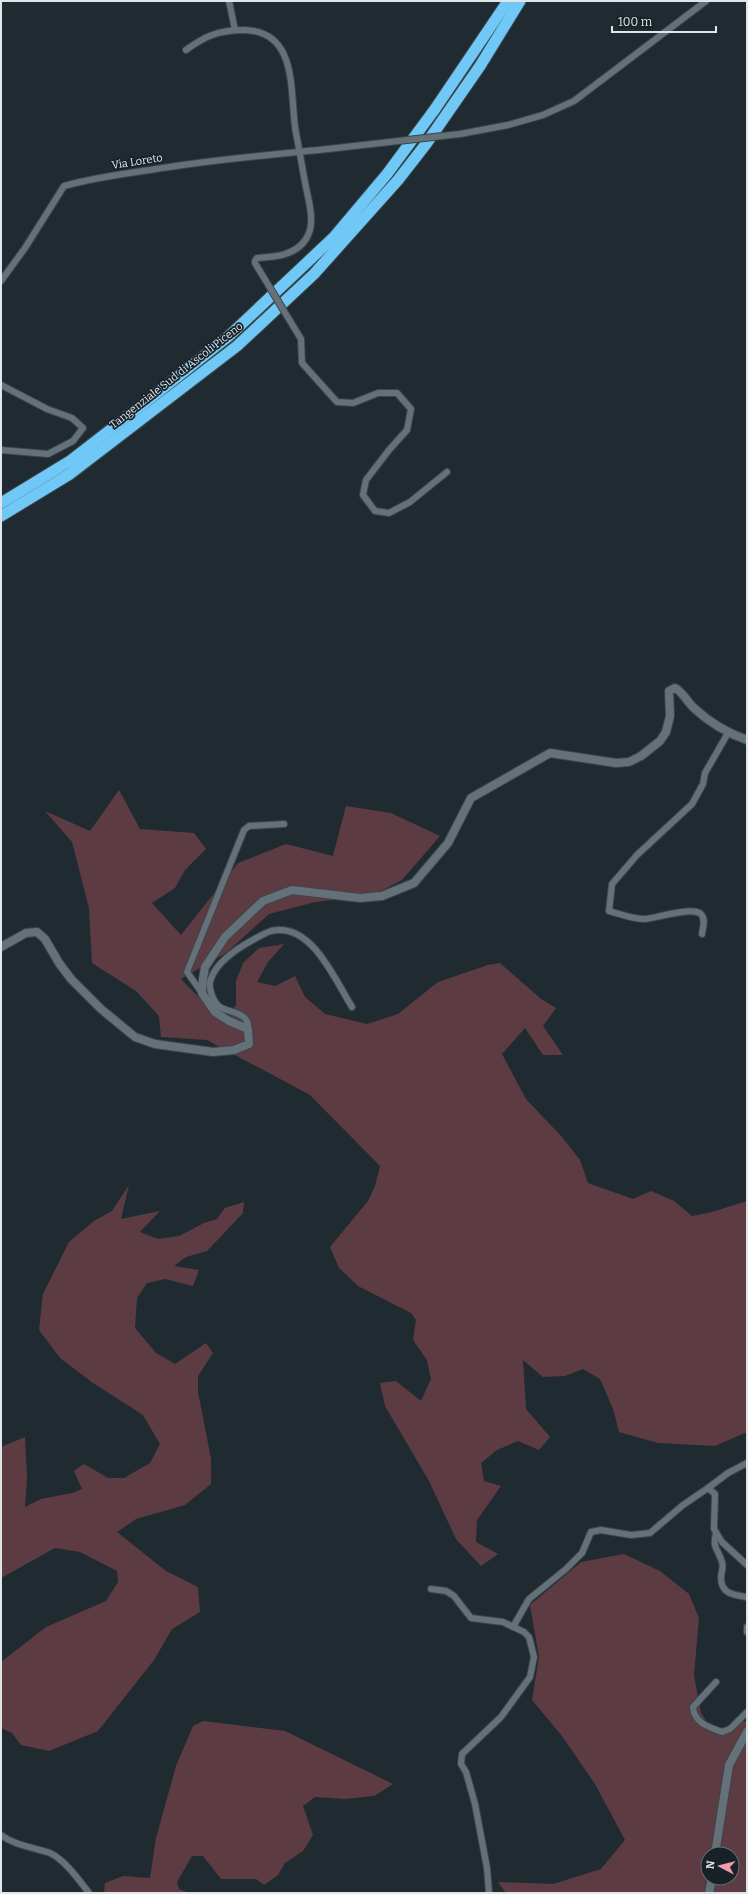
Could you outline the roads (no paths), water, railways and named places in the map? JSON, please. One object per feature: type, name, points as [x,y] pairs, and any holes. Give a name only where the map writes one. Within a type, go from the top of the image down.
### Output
[{"type":"highway","name":"Tangenziale Sud di Ascoli Piceno","points":[[1,503],[70,461],[229,336],[334,237],[387,174],[435,109],[508,1]]},
{"type":"highway","name":"Tangenziale Sud di Ascoli Piceno","points":[[1,516],[70,474],[237,346],[314,274],[398,180],[426,144],[480,66],[520,1]]},
{"type":"street","points":[[229,1],[236,30]]},
{"type":"street","name":"Via Loreto","points":[[1,281],[25,248],[64,186],[89,179],[165,167],[460,134],[508,125],[543,115],[574,101],[706,1]]},
{"type":"street","points":[[186,50],[206,36],[221,32],[236,30],[260,32],[270,36],[281,50],[291,75],[294,124],[311,213],[310,230],[306,239],[297,248],[281,256],[257,258],[254,261],[301,339],[302,363],[337,402],[353,404],[378,393],[397,394],[411,409],[407,430],[389,450],[366,480],[363,495],[375,511],[389,514],[410,502],[447,472]]},
{"type":"street","points":[[1,385],[47,408],[72,418],[83,428],[73,441],[48,454],[1,450]]},
{"type":"street","points":[[202,993],[205,968],[225,936],[263,901],[292,890],[360,898],[382,896],[414,883],[448,843],[471,798],[550,753],[616,763],[629,762],[642,756],[660,741],[666,732],[670,716],[669,691],[675,688],[680,690],[692,706],[728,733],[747,740]]},
{"type":"street","points":[[702,934],[704,920],[702,915],[698,912],[681,913],[645,919],[609,911],[609,901],[612,884],[632,860],[692,804],[703,784],[705,773],[728,733]]},
{"type":"street","points":[[248,1029],[229,1021],[215,1012],[187,972],[244,830],[249,826],[284,824]]},
{"type":"street","points":[[1,947],[26,933],[37,932],[45,939],[58,963],[71,980],[101,1009],[135,1037],[155,1044],[213,1052],[234,1050],[249,1044],[248,1024],[245,1018],[229,1009],[220,1007],[211,995],[210,982],[218,967],[228,956],[255,939],[272,931],[287,930],[300,935],[307,941],[326,964],[352,1007]]},
{"type":"street","points":[[513,1627],[529,1599],[566,1569],[582,1553],[591,1532],[601,1530],[631,1535],[650,1533],[682,1505],[728,1473],[747,1463]]},
{"type":"street","points":[[708,1488],[715,1494],[714,1529],[716,1533],[722,1542],[747,1565]]},
{"type":"street","points":[[716,1533],[714,1543],[715,1549],[723,1564],[721,1578],[722,1587],[730,1595],[747,1597]]},
{"type":"street","points":[[431,1589],[446,1591],[454,1596],[471,1618],[503,1622],[529,1637],[534,1657],[530,1677],[501,1717],[462,1754],[461,1764],[466,1772],[475,1804],[487,1868],[489,1893]]},
{"type":"street","points":[[747,1627],[747,1632]]},
{"type":"street","points":[[716,1682],[693,1707],[693,1714],[704,1725],[722,1732],[730,1729],[740,1717],[747,1712]]},
{"type":"street","points":[[716,1846],[729,1765],[747,1732]]},
{"type":"street","points":[[1,1835],[26,1846],[52,1854],[72,1871],[89,1893]]}]
